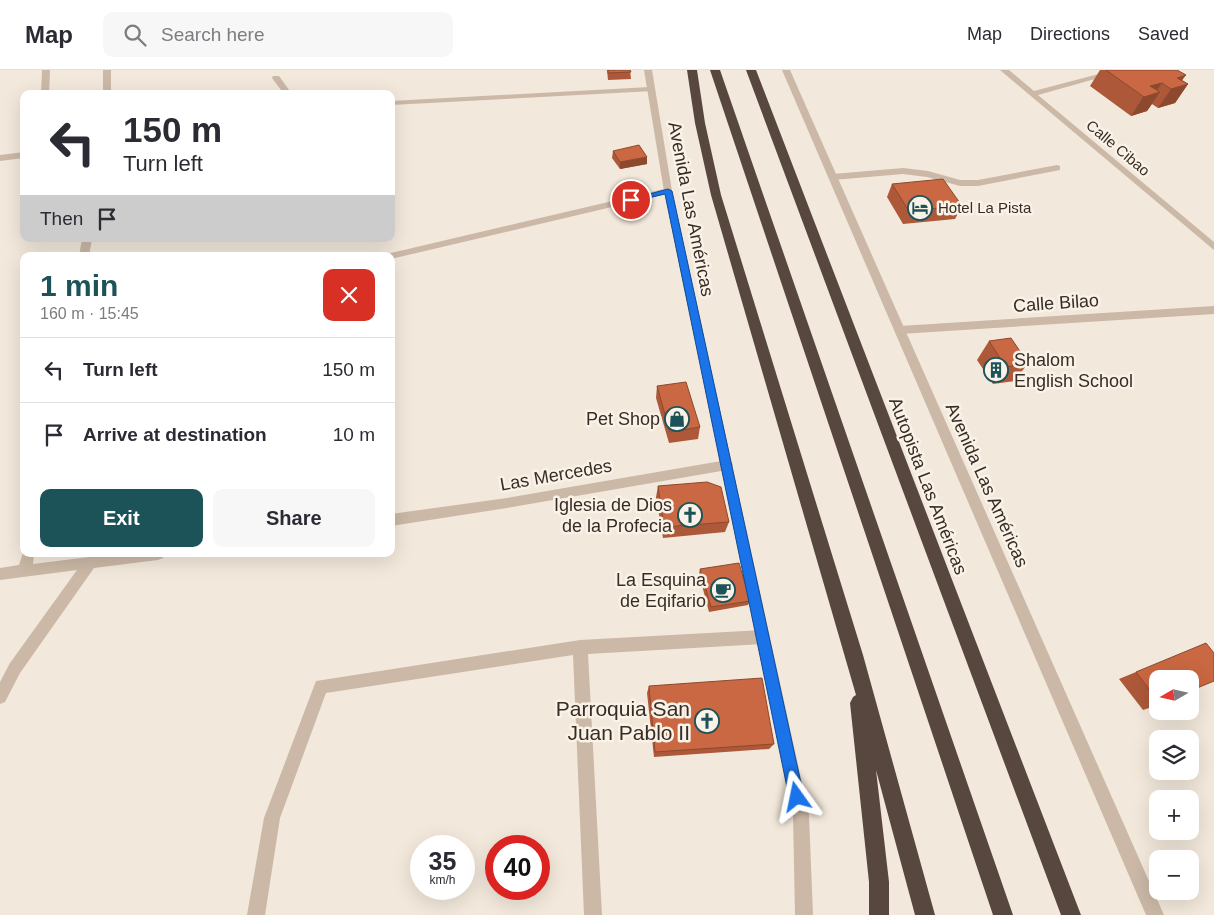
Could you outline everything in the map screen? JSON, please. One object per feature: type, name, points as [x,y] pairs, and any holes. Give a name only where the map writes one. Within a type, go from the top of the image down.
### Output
[{"type":"highway","points":[[692,70],[700,123],[716,196],[854,654],[924,915]]},
{"type":"highway","points":[[716,70],[1003,915]]},
{"type":"highway","name":"Autopista Las Américas","points":[[751,70],[1071,915]]},
{"type":"highway","points":[[854,654],[879,882],[879,915]]},
{"type":"street","points":[[45,90],[46,70]]},
{"type":"street","points":[[106,70],[107,90]]},
{"type":"street","name":"Avenida Las Américas","points":[[648,70],[668,191],[801,815],[804,915]]},
{"type":"street","name":"Avenida Las Américas","points":[[786,70],[1155,915]]},
{"type":"street","name":"Calle Cibao","points":[[1004,70],[1214,247]]},
{"type":"street","points":[[1032,94],[1123,70]]},
{"type":"street","points":[[276,78],[285,90]]},
{"type":"street","points":[[395,104],[650,89]]},
{"type":"street","points":[[0,158],[20,156]]},
{"type":"street","points":[[833,177],[903,171],[928,174],[960,183],[978,183],[1057,168]]},
{"type":"street","points":[[395,255],[668,191]]},
{"type":"street","name":"Calle Bilao","points":[[900,330],[1214,310]]},
{"type":"street","name":"Las Mercedes","points":[[395,519],[507,503],[727,465]]},
{"type":"street","points":[[25,571],[27,557]]},
{"type":"street","points":[[0,574],[138,557]]},
{"type":"street","points":[[0,697],[15,668],[89,564]]},
{"type":"street","points":[[256,915],[272,818],[321,686],[580,647],[763,637]]},
{"type":"street","points":[[580,647],[593,915]]},
{"type":"building","points":[[608,70],[630,70],[631,72],[608,73]]},
{"type":"building","points":[[1106,70],[1177,70],[1186,75],[1177,78],[1188,84],[1171,89],[1162,83],[1150,86],[1160,92],[1144,97]]},
{"type":"building","points":[[639,145],[647,157],[620,162],[613,151]]},
{"type":"building","points":[[943,179],[962,206],[909,211],[892,184]]},
{"type":"building","points":[[1011,338],[1028,363],[1006,367],[989,341]]},
{"type":"building","name":"Pet Shop","points":[[686,382],[700,427],[670,432],[657,386]]},
{"type":"building","name":"Iglesia de Dios de la Profecia","points":[[707,482],[721,487],[729,522],[664,527],[658,486]]},
{"type":"building","name":"La Esquina de Eqifario","points":[[739,563],[750,601],[711,607],[700,569]]},
{"type":"building","points":[[1206,643],[1214,653],[1214,681],[1199,687],[1199,670],[1149,670],[1149,689],[1136,672]]},
{"type":"building","name":"Parroquia San Juan Pablo II","points":[[762,678],[774,744],[655,752],[649,686]]},
{"type":"place","name":"Hotel La Pista","points":[[920,208]]},
{"type":"place","name":"Shalom English School","points":[[996,370]]},
{"type":"place","name":"Pet Shop","points":[[677,419]]},
{"type":"place","name":"Iglesia de Dios de la Profecia","points":[[690,515]]},
{"type":"place","name":"La Esquina de Eqifario","points":[[723,590]]},
{"type":"place","name":"Parroquia San Juan Pablo II","points":[[707,721]]},
{"type":"route","points":[[631,200],[668,191],[797,797]]}]
